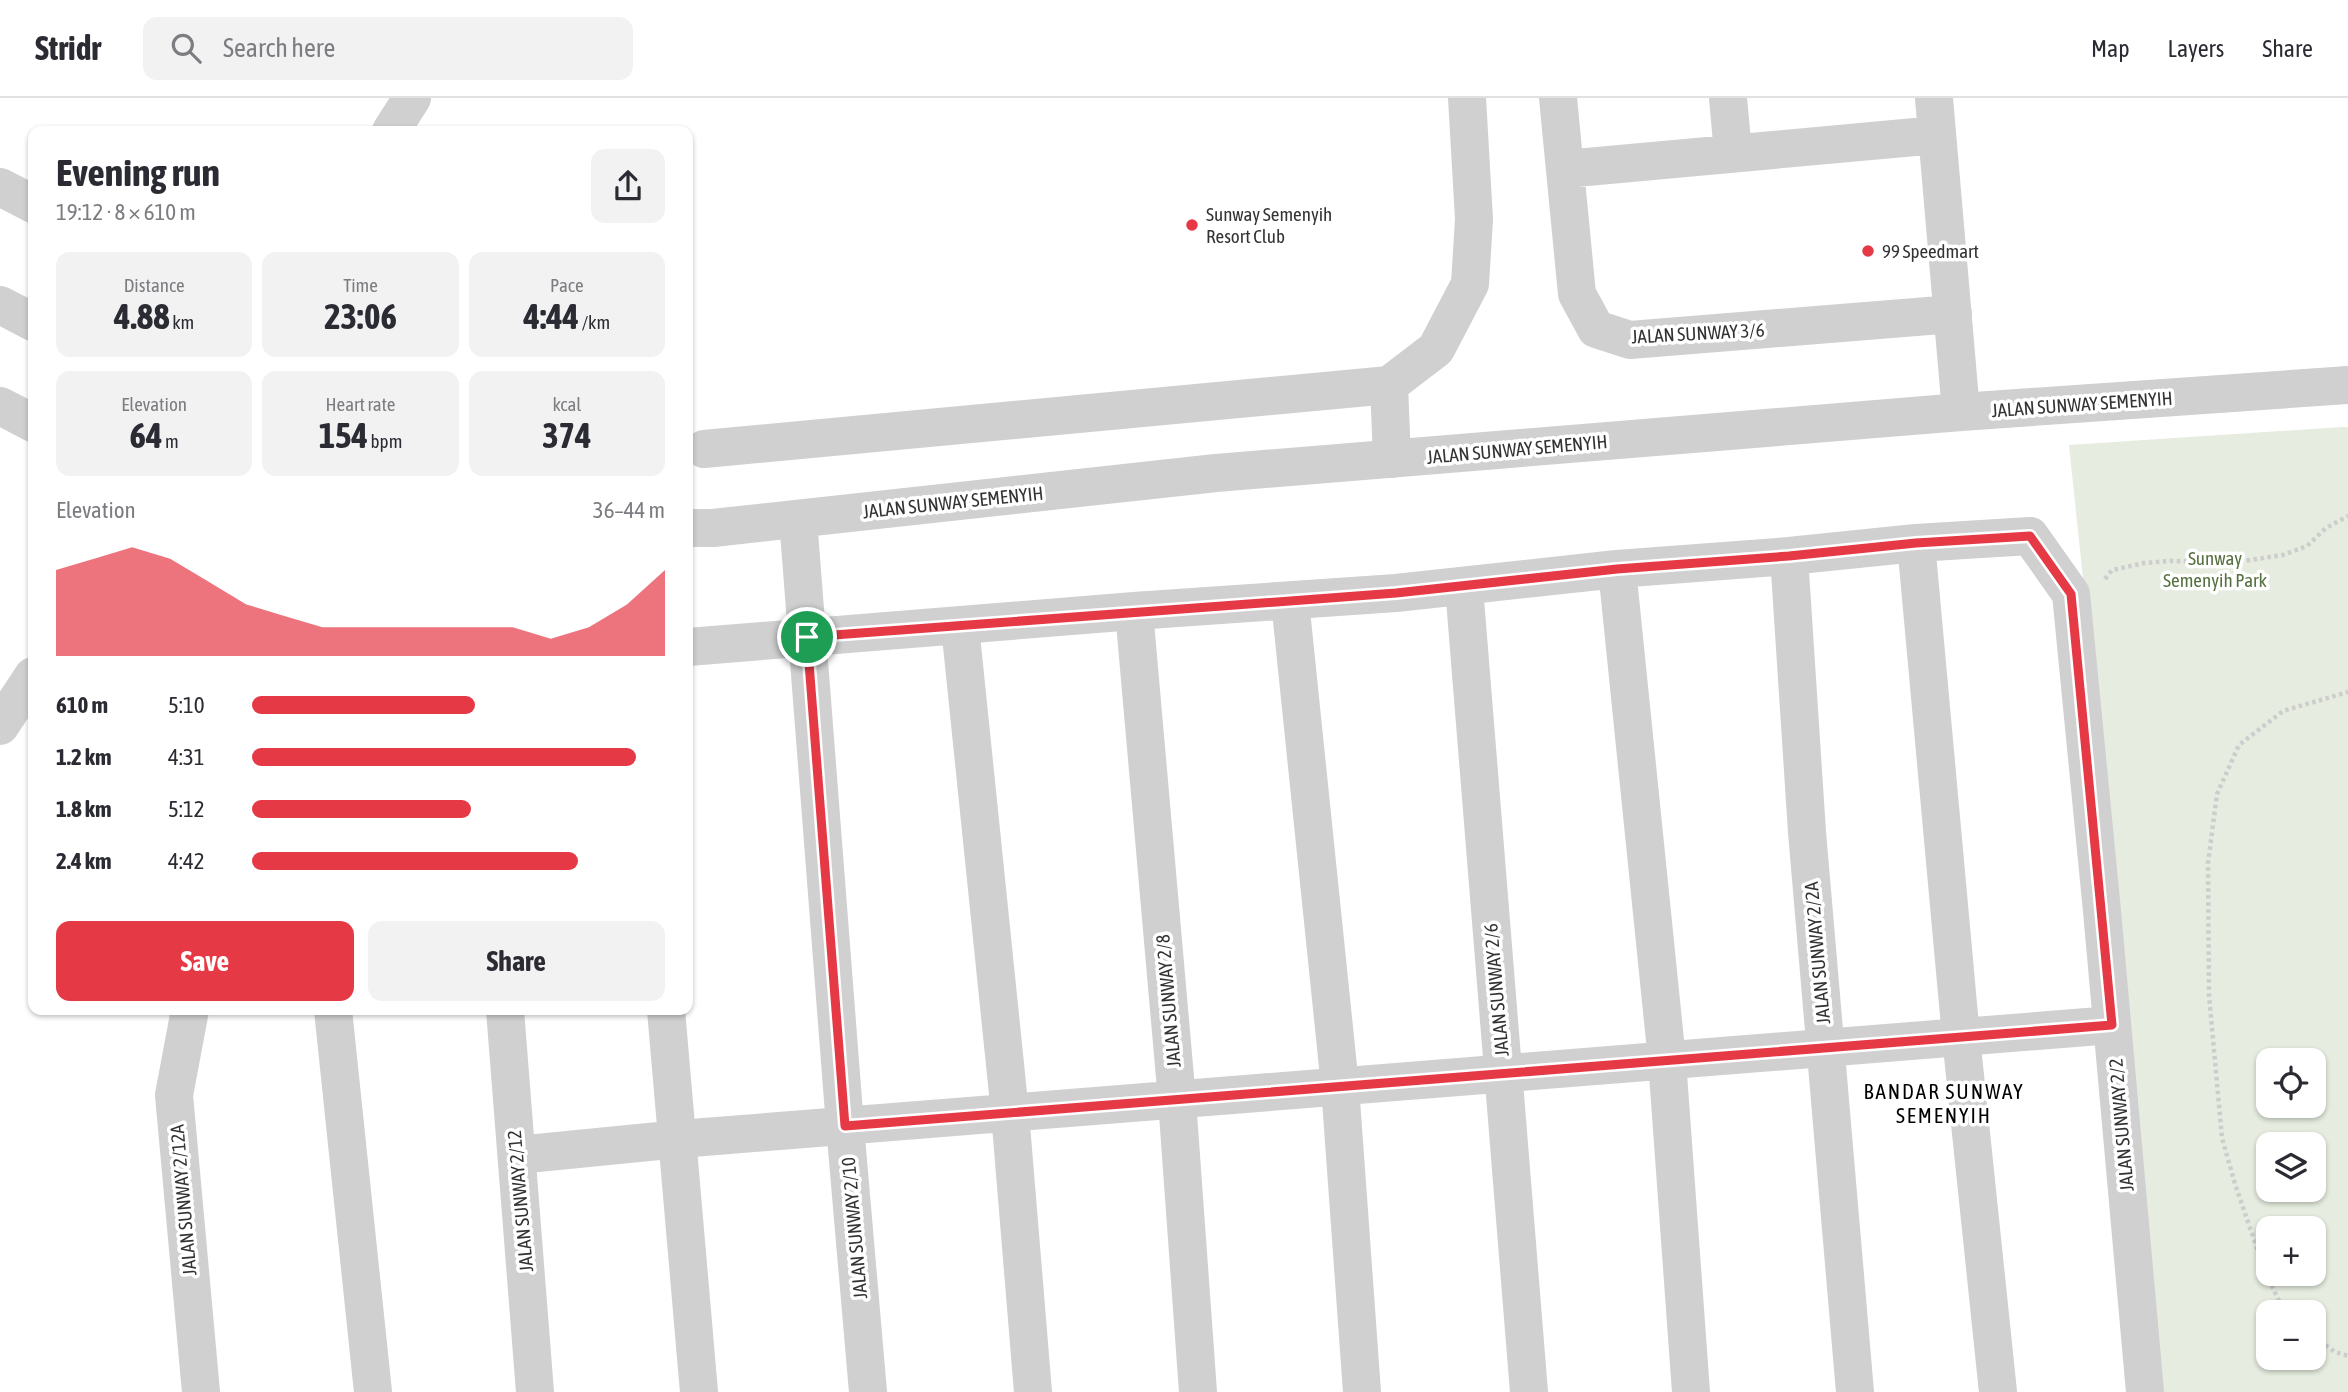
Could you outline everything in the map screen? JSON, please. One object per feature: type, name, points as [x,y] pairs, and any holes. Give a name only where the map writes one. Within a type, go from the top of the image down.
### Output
[{"type":"street","points":[[394,126],[412,98]]},
{"type":"street","points":[[704,449],[1389,385],[1436,349],[1470,284],[1474,219],[1467,98]]},
{"type":"street","name":"JALAN SUNWAY 3/6","points":[[1558,98],[1577,294],[1596,329],[1630,340],[1953,314]]},
{"type":"street","points":[[1728,98],[1733,153]]},
{"type":"street","points":[[1934,98],[1961,412]]},
{"type":"street","points":[[1565,169],[1937,135]]},
{"type":"street","points":[[0,187],[28,201]]},
{"type":"street","points":[[0,305],[28,319]]},
{"type":"street","points":[[1389,385],[1392,459]]},
{"type":"street","name":"JALAN SUNWAY SEMENYIH","points":[[693,528],[1216,473],[1961,412],[2348,385]]},
{"type":"street","points":[[0,406],[28,420]]},
{"type":"street","name":"JALAN SUNWAY 2/10","points":[[798,519],[868,1392]]},
{"type":"street","name":"JALAN SUNWAY 2/2","points":[[1916,543],[2030,536],[2071,594],[2145,1392]]},
{"type":"street","points":[[693,647],[1464,587],[1617,569],[1916,543],[1961,1037],[1998,1392]]},
{"type":"street","name":"JALAN SUNWAY 2/2A","points":[[1789,556],[1806,818],[1854,1392]]},
{"type":"street","points":[[1617,569],[1667,1060],[1691,1392]]},
{"type":"street","name":"JALAN SUNWAY 2/6","points":[[1464,587],[1529,1392]]},
{"type":"street","points":[[1290,601],[1340,1086],[1362,1392]]},
{"type":"street","name":"JALAN SUNWAY 2/8","points":[[1134,611],[1177,1100],[1198,1392]]},
{"type":"street","points":[[960,626],[1010,1113],[1033,1392]]},
{"type":"street","points":[[0,726],[28,684]]},
{"type":"street","name":"JALAN SUNWAY 2/12A","points":[[189,1015],[174,1095],[201,1392]]},
{"type":"street","points":[[333,1015],[373,1392]]},
{"type":"street","name":"JALAN SUNWAY 2/12","points":[[505,1015],[536,1392]]},
{"type":"street","points":[[666,1015],[699,1392]]},
{"type":"street","points":[[517,1155],[678,1139],[2112,1025]]},
{"type":"path","points":[[2104,580],[2112,570],[2144,563],[2236,562],[2283,555],[2307,547],[2326,528],[2348,516]]},
{"type":"path","points":[[2279,1300],[2264,1269],[2222,1138],[2209,995],[2208,863],[2217,794],[2239,745],[2283,711],[2348,692]]},
{"type":"path","points":[[2326,1346],[2348,1356]]},
{"type":"green space","name":"Sunway Semenyih Park","points":[[2348,427],[2348,1392],[2157,1392],[2069,445]]},
{"type":"place","name":"Sunway Semenyih Resort Club","points":[[1192,225]]},
{"type":"place","name":"99 Speedmart","points":[[1868,251]]},
{"type":"district","name":"BANDAR SUNWAY SEMENYIH","points":[[1944,1104]]},
{"type":"route","points":[[2030,536],[2071,594],[2112,1025],[845,1126],[807,637],[1396,593],[1617,569],[1916,543],[2030,536]]}]
